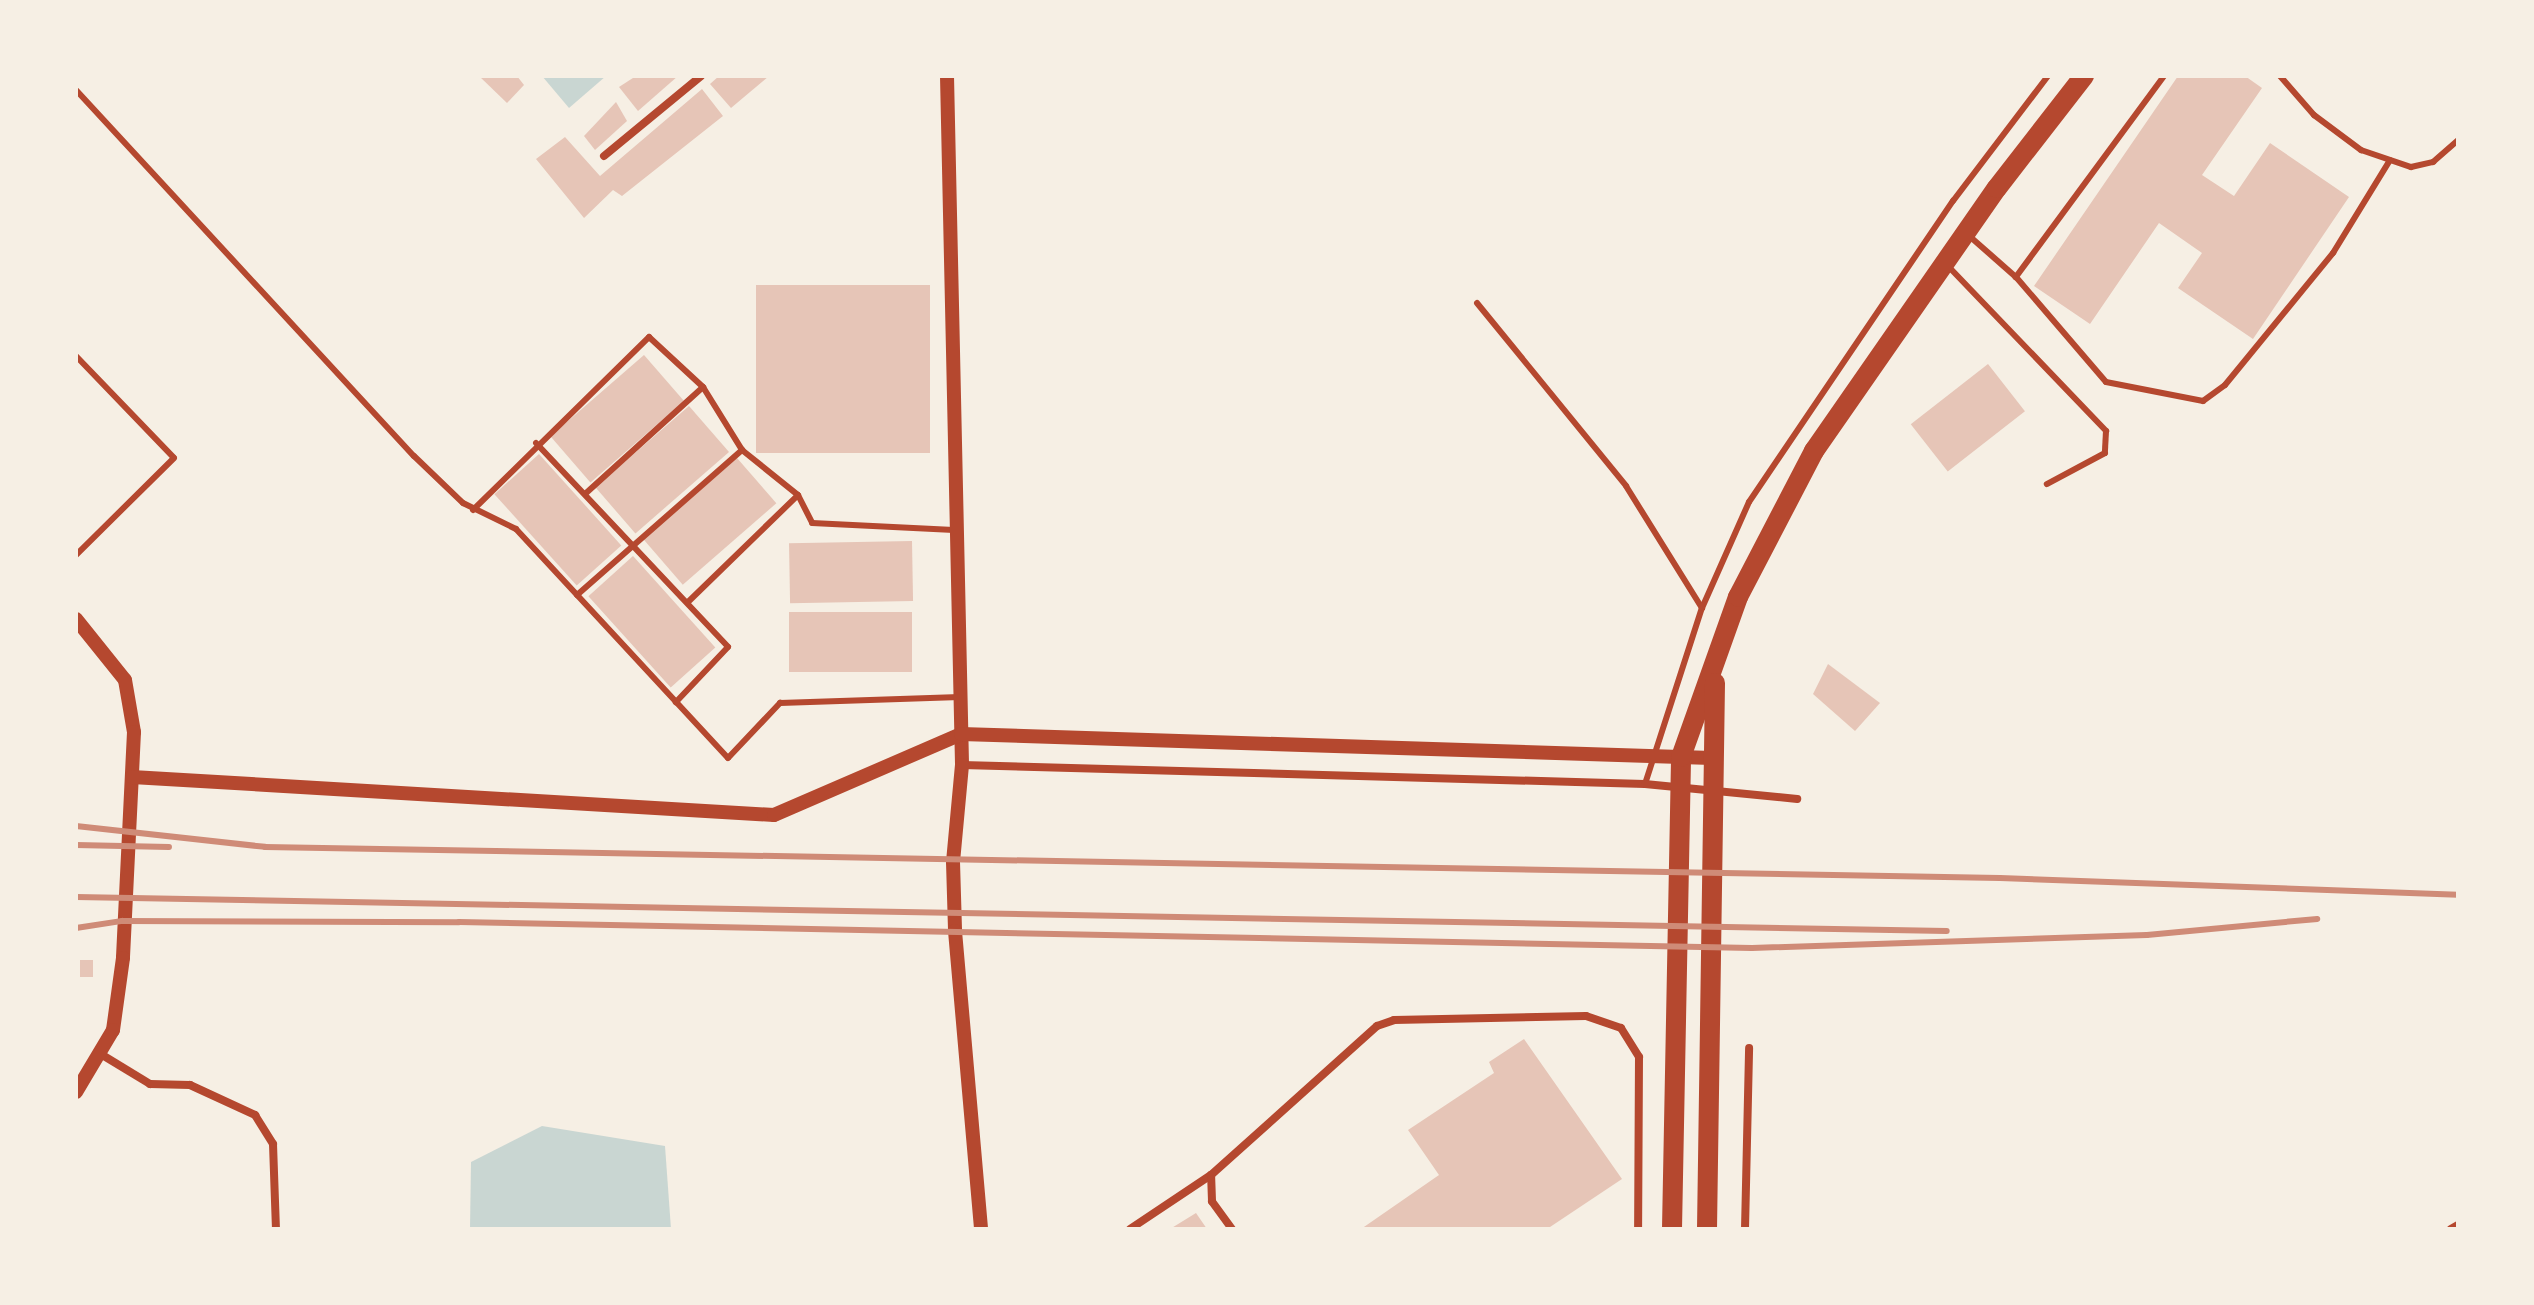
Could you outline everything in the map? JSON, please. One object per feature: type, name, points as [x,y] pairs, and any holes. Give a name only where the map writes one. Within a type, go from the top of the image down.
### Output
[{"type":"main road","points":[[1672,1229],[1681,757],[1738,597],[1814,451],[1966,233],[2084,76]]},
{"type":"main road","points":[[1707,1229],[1712,758],[1716,663]]},
{"type":"street","points":[[604,156],[701,76]]},
{"type":"street","points":[[947,76],[954,530],[962,765],[953,862],[955,931],[981,1229]]},
{"type":"street","points":[[76,1092],[113,1030],[123,958],[134,732],[125,680],[79,627]]},
{"type":"street","points":[[132,777],[774,815],[961,734],[1712,758]]},
{"type":"street","points":[[962,765],[1645,784],[1797,799]]},
{"type":"street","points":[[1130,1229],[1211,1175],[1377,1026],[1394,1020],[1586,1016],[1621,1028],[1639,1057],[1638,1229]]},
{"type":"street","points":[[1745,1229],[1749,1048]]},
{"type":"street","points":[[99,1053],[150,1084],[190,1085],[255,1115],[273,1144],[276,1229]]},
{"type":"street","points":[[1211,1175],[1212,1201],[1232,1229]]},
{"type":"street","points":[[2451,1229],[2458,1225]]},
{"type":"lane","points":[[1645,784],[1702,608],[1749,502],[1953,201],[2048,76]]},
{"type":"lane","points":[[2016,277],[2164,76]]},
{"type":"lane","points":[[2280,76],[2314,115],[2361,150],[2411,167],[2433,162],[2458,140]]},
{"type":"lane","points":[[76,90],[414,456],[473,510],[516,529],[728,758],[780,703],[960,697]]},
{"type":"lane","points":[[1966,233],[2016,277],[2106,382],[2203,401],[2265,340],[2333,253],[2390,160]]},
{"type":"lane","points":[[1945,263],[2106,431],[2105,453],[2047,484]]},
{"type":"lane","points":[[1477,303],[1626,486],[1702,608]]},
{"type":"lane","points":[[473,510],[536,443],[649,337],[703,387],[742,450],[798,495],[812,523],[954,530]]},
{"type":"lane","points":[[76,356],[174,458],[76,555]]},
{"type":"lane","points":[[585,494],[703,387]]},
{"type":"lane","points":[[536,443],[728,647],[676,702]]},
{"type":"lane","points":[[577,595],[742,450]]},
{"type":"lane","points":[[688,602],[798,495]]},
{"type":"shaded area","points":[[542,76],[606,76],[569,108]]},
{"type":"shaded area","points":[[542,1126],[665,1146],[671,1229],[470,1229],[471,1162]]},
{"type":"building","points":[[479,76],[517,76],[524,85],[507,103]]},
{"type":"building","points":[[636,76],[678,76],[638,111],[619,87]]},
{"type":"building","points":[[719,76],[769,76],[731,108],[710,84]]},
{"type":"building","points":[[2178,76],[2245,76],[2262,88],[2202,175],[2234,196],[2270,143],[2349,197],[2253,339],[2178,288],[2202,253],[2159,223],[2090,324],[2034,286]]},
{"type":"building","points":[[702,89],[723,116],[622,196],[613,190],[584,218],[536,159],[565,137],[600,176]]},
{"type":"building","points":[[616,102],[627,121],[595,150],[584,136]]},
{"type":"building","points":[[756,285],[930,285],[930,453],[756,453]]},
{"type":"building","points":[[644,355],[684,401],[590,482],[550,436]]},
{"type":"building","points":[[1988,364],[2025,411],[1948,472],[1911,424]]},
{"type":"building","points":[[689,406],[729,452],[635,533],[595,487]]},
{"type":"building","points":[[539,454],[621,545],[577,586],[494,494]]},
{"type":"building","points":[[737,458],[776,503],[683,585],[643,539]]},
{"type":"building","points":[[912,541],[913,601],[790,603],[789,543]]},
{"type":"building","points":[[633,556],[715,647],[671,688],[588,596]]},
{"type":"building","points":[[789,612],[912,612],[912,672],[789,672]]},
{"type":"building","points":[[1828,664],[1880,703],[1855,731],[1813,694]]},
{"type":"building","points":[[80,960],[93,960],[93,977],[80,977]]},
{"type":"building","points":[[1524,1039],[1622,1179],[1547,1229],[1361,1229],[1439,1175],[1408,1130],[1494,1073],[1489,1062]]},
{"type":"building","points":[[1196,1213],[1207,1229],[1170,1229]]},
{"type":"railway","points":[[76,826],[265,847],[2000,878],[2458,895]]},
{"type":"railway","points":[[76,845],[169,847]]},
{"type":"railway","points":[[76,897],[1947,931]]},
{"type":"railway","points":[[76,928],[122,921],[459,922],[1752,948],[2147,935],[2317,919]]}]
